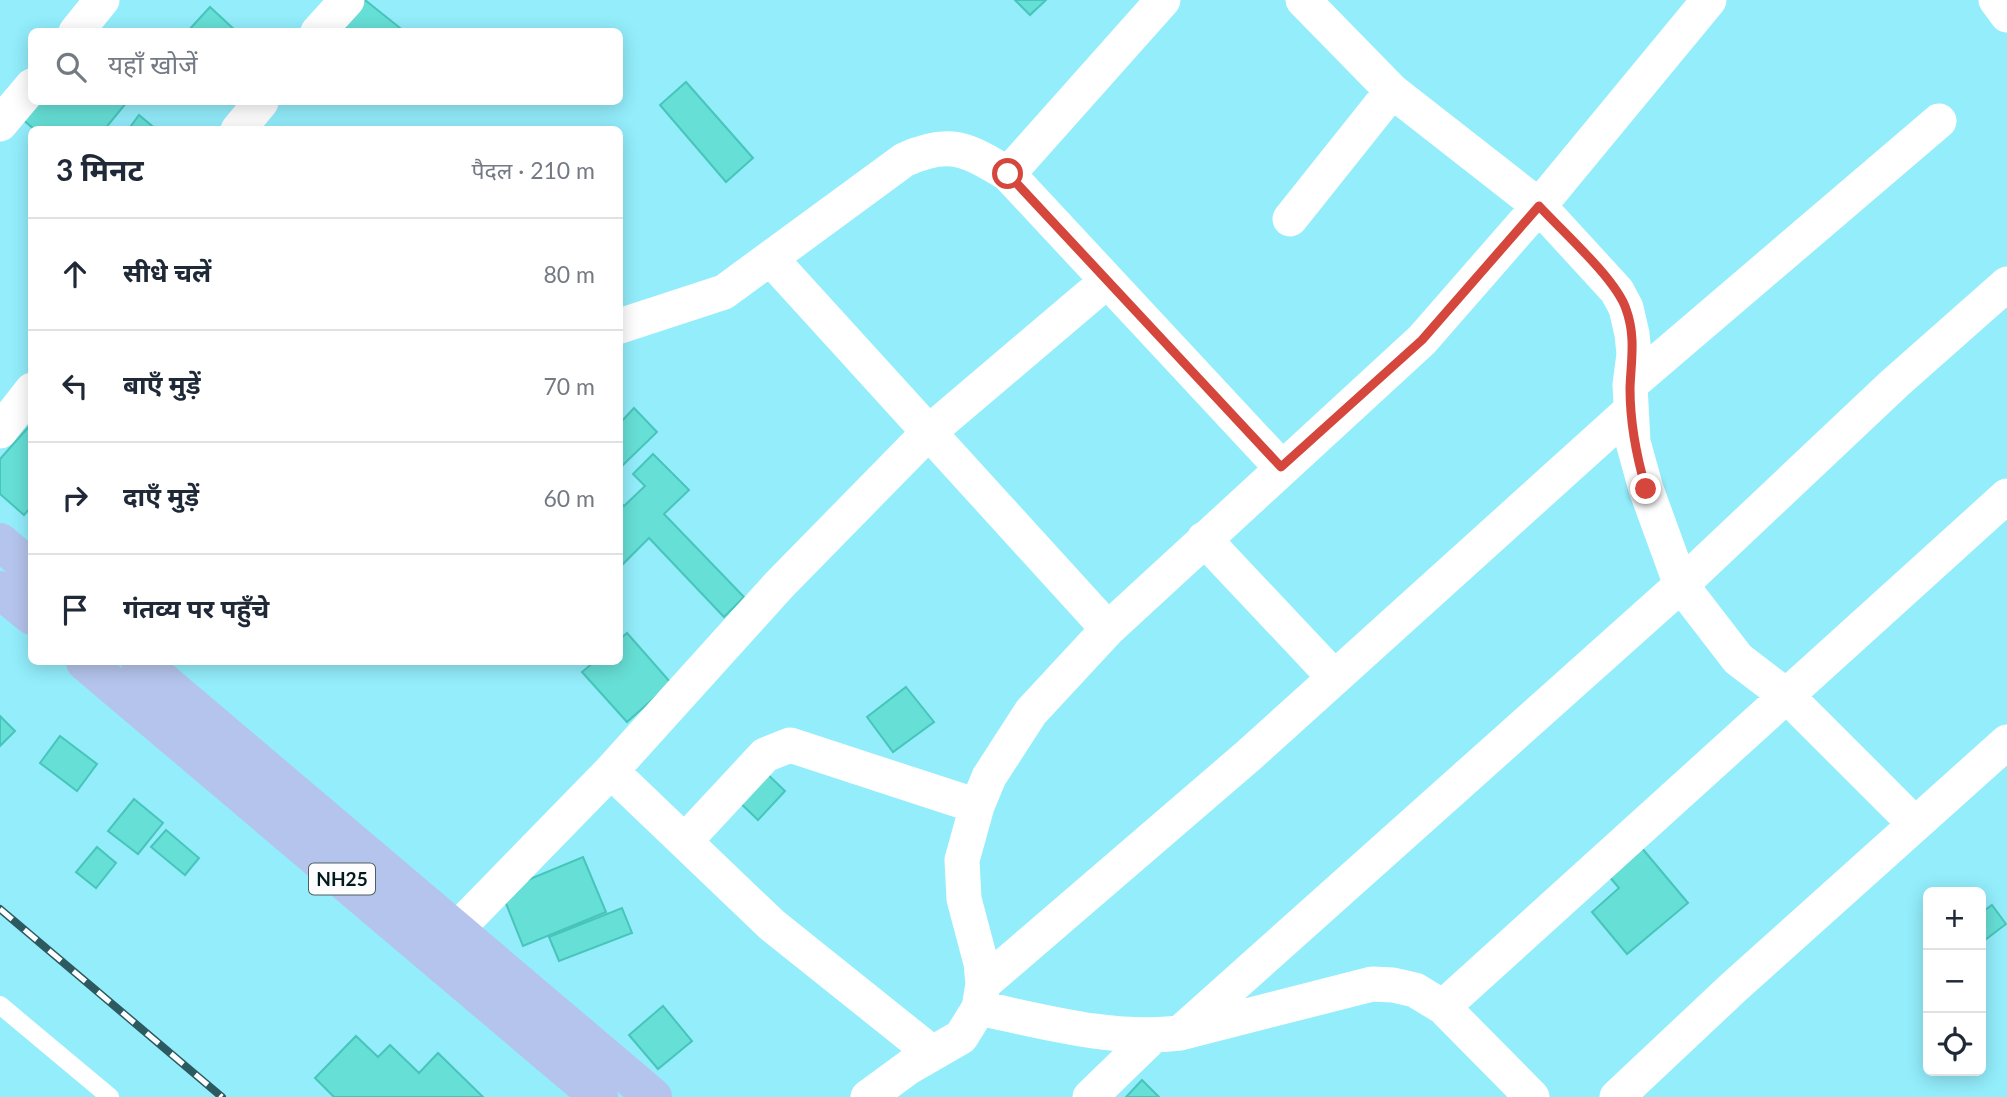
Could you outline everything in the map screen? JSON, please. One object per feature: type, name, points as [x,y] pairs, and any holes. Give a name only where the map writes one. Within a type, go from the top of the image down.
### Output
[{"type":"main road","points":[[0,542],[28,566]]},
{"type":"main road","points":[[0,590],[28,613]]},
{"type":"main road","name":"NH25","points":[[89,665],[599,1097]]},
{"type":"main road","name":"NH25","points":[[144,665],[653,1097]]},
{"type":"street","points":[[79,28],[102,0]]},
{"type":"street","points":[[1008,174],[1163,0]]},
{"type":"street","points":[[1303,0],[1392,92],[1539,206],[1617,291],[1626,308],[1634,354],[1630,398],[1638,464],[1681,585],[1738,659],[1788,697],[1914,823]]},
{"type":"street","points":[[981,996],[981,963],[962,885],[962,860],[976,806],[989,776],[1018,729],[1108,629],[1422,340],[1539,206],[1709,0]]},
{"type":"street","points":[[1996,0],[2007,15]]},
{"type":"street","points":[[0,124],[28,91]]},
{"type":"street","points":[[1290,219],[1392,92]]},
{"type":"street","points":[[241,126],[259,105]]},
{"type":"street","points":[[868,1097],[932,1053],[961,1037],[981,996],[1334,677],[1630,398],[1938,121]]},
{"type":"street","points":[[623,325],[724,292],[904,160],[928,149],[949,146],[978,156],[1008,174],[1281,467]]},
{"type":"street","points":[[771,259],[1108,629]]},
{"type":"street","points":[[456,930],[611,771],[779,585],[928,433],[1107,281]]},
{"type":"street","points":[[1090,1097],[1166,1034],[1681,585],[1895,383],[2007,284]]},
{"type":"street","points":[[0,431],[28,395]]},
{"type":"street","points":[[1443,1007],[2007,496]]},
{"type":"street","points":[[1204,538],[1334,677]]},
{"type":"street","points":[[1617,1097],[1914,823],[2007,742]]},
{"type":"street","points":[[685,841],[765,755],[790,745],[976,806]]},
{"type":"street","points":[[611,771],[772,925],[932,1053]]},
{"type":"street","points":[[981,996],[1107,1034],[1166,1034],[1372,984],[1394,985],[1415,990],[1443,1007],[1532,1097]]},
{"type":"lane","points":[[0,1004],[110,1097]]},
{"type":"building","points":[[365,0],[400,28],[346,28]]},
{"type":"building","points":[[1015,0],[1046,0],[1030,15]]},
{"type":"building","points":[[210,7],[233,28],[191,28]]},
{"type":"building","points":[[686,82],[753,158],[726,182],[660,105]]},
{"type":"building","points":[[32,105],[125,105],[107,126],[30,126],[21,118]]},
{"type":"building","points":[[139,115],[152,126],[131,126]]},
{"type":"building","points":[[634,408],[657,432],[623,465],[623,420]]},
{"type":"building","points":[[28,428],[28,510],[24,515],[0,494],[0,459]]},
{"type":"building","points":[[653,454],[689,490],[664,514],[744,597],[724,617],[649,538],[623,564],[623,505],[645,486],[633,474]]},
{"type":"building","points":[[627,633],[671,683],[627,722],[582,672],[590,665],[623,665],[623,636]]},
{"type":"building","points":[[906,687],[934,722],[893,752],[867,717]]},
{"type":"building","points":[[0,716],[15,731],[0,746]]},
{"type":"building","points":[[60,736],[97,764],[77,791],[40,763]]},
{"type":"building","points":[[760,767],[785,791],[758,820],[733,796]]},
{"type":"building","points":[[134,799],[163,823],[138,854],[108,831]]},
{"type":"building","points":[[166,830],[199,858],[185,875],[151,847]]},
{"type":"building","points":[[97,847],[116,863],[96,888],[76,872]]},
{"type":"building","points":[[1641,847],[1688,903],[1627,954],[1592,912],[1619,888],[1608,875]]},
{"type":"building","points":[[583,857],[606,912],[523,946],[501,891]]},
{"type":"building","points":[[1992,905],[2006,924],[1986,939],[1986,909]]},
{"type":"building","points":[[622,908],[632,933],[559,961],[549,937]]},
{"type":"building","points":[[663,1006],[692,1041],[658,1069],[629,1035]]},
{"type":"building","points":[[356,1036],[378,1057],[390,1045],[419,1073],[438,1053],[483,1097],[334,1097],[315,1078]]},
{"type":"building","points":[[1142,1080],[1159,1097],[1126,1097]]},
{"type":"railway","points":[[0,909],[222,1097]]},
{"type":"route","points":[[1008,174],[1281,467],[1422,340],[1539,206],[1617,291],[1626,308],[1634,354],[1630,385],[1633,442],[1646,489]]}]
